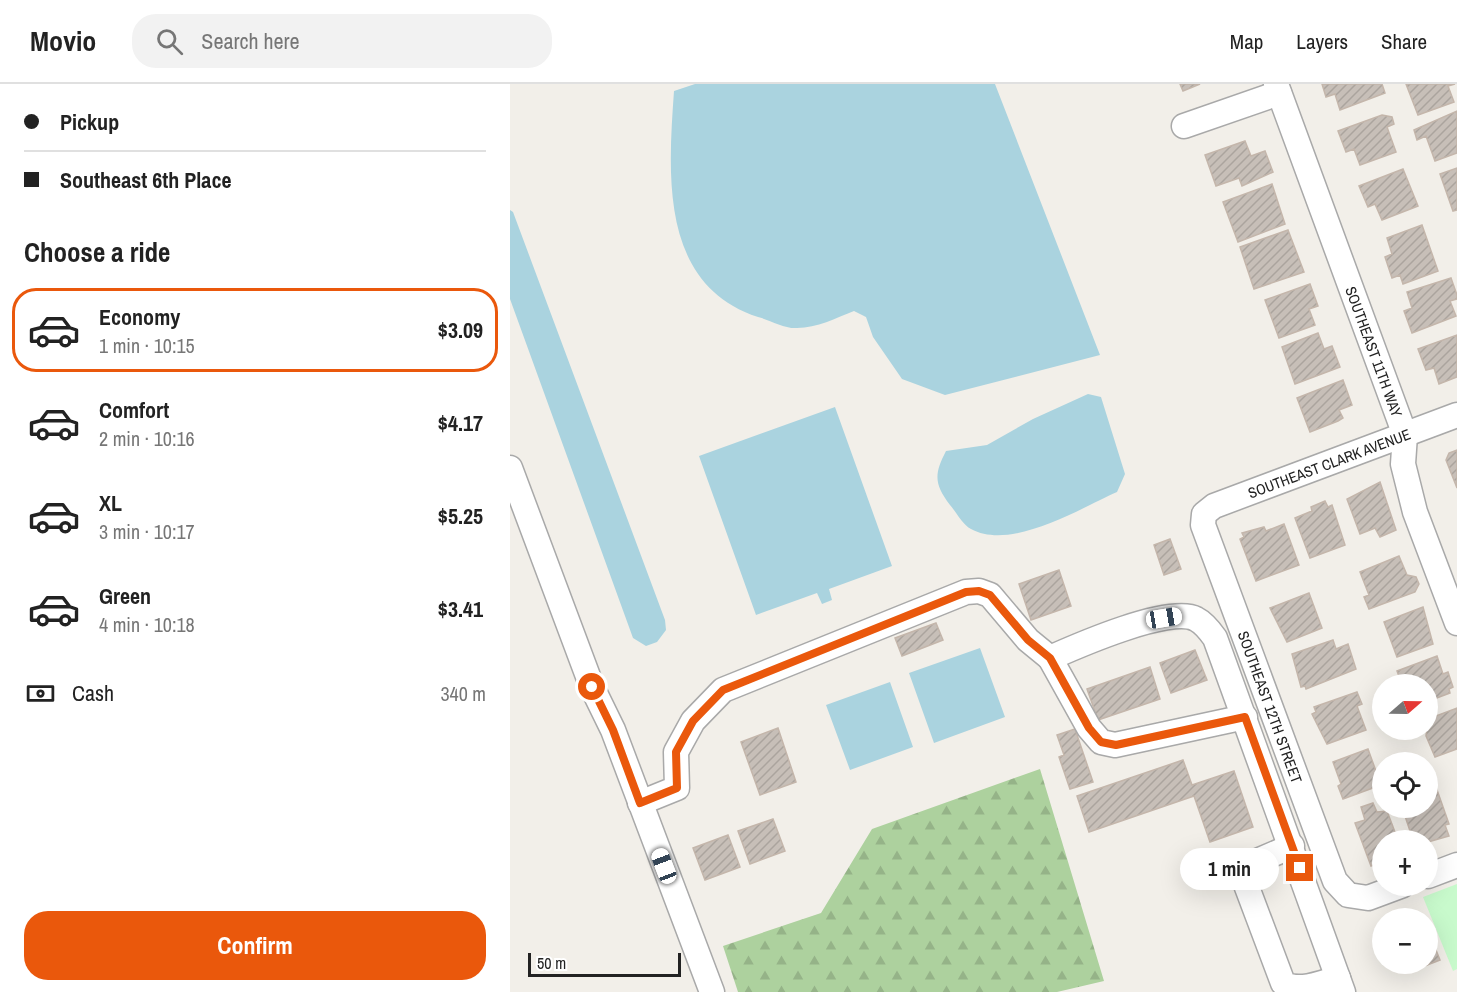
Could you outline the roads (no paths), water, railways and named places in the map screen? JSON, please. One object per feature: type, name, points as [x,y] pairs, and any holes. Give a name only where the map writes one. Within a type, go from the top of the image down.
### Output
[{"type":"street","points":[[1184,126],[1277,88]]},
{"type":"street","name":"SOUTHEAST 11TH WAY","points":[[1277,88],[1405,435],[1403,464],[1415,512],[1457,623]]},
{"type":"street","name":"SOUTHEAST CLARK AVENUE","points":[[1204,513],[1214,506],[1457,415]]},
{"type":"street","points":[[510,468],[592,687],[613,730],[712,992]]},
{"type":"street","name":"SOUTHEAST 12TH STREET","points":[[1204,513],[1203,525],[1335,881],[1348,895],[1368,898],[1373,896]]},
{"type":"street","points":[[640,803],[677,788],[676,752],[693,721],[723,690],[966,592],[979,591],[990,595],[1028,640],[1050,658],[1089,728],[1101,742],[1116,745],[1245,717]]},
{"type":"street","points":[[1050,658],[1084,643],[1151,620],[1177,616],[1194,618],[1215,638],[1292,846],[1340,985],[1297,992],[1288,989],[1283,983],[1245,882],[1243,873],[1248,865],[1292,846]]},
{"type":"street","points":[[1438,872],[1457,865]]},
{"type":"water","points":[[695,84],[995,84],[1100,355],[945,395],[902,379],[873,337],[866,317],[854,311],[819,324],[792,328],[758,317],[726,302],[703,280],[687,254],[677,224],[672,191],[674,91]]},
{"type":"water","points":[[510,210],[513,212],[665,620],[666,630],[657,642],[646,646],[633,638],[510,299]]},
{"type":"water","points":[[1088,394],[1101,397],[1125,474],[1117,492],[1065,517],[1025,531],[1005,535],[987,534],[965,525],[945,498],[939,485],[939,466],[946,451],[987,445],[1033,419]]},
{"type":"water","points":[[835,407],[892,566],[829,589],[832,600],[822,604],[817,593],[756,615],[699,456]]},
{"type":"water","points":[[980,648],[1005,717],[934,743],[909,673]]},
{"type":"water","points":[[890,682],[913,747],[850,770],[826,705]]}]
